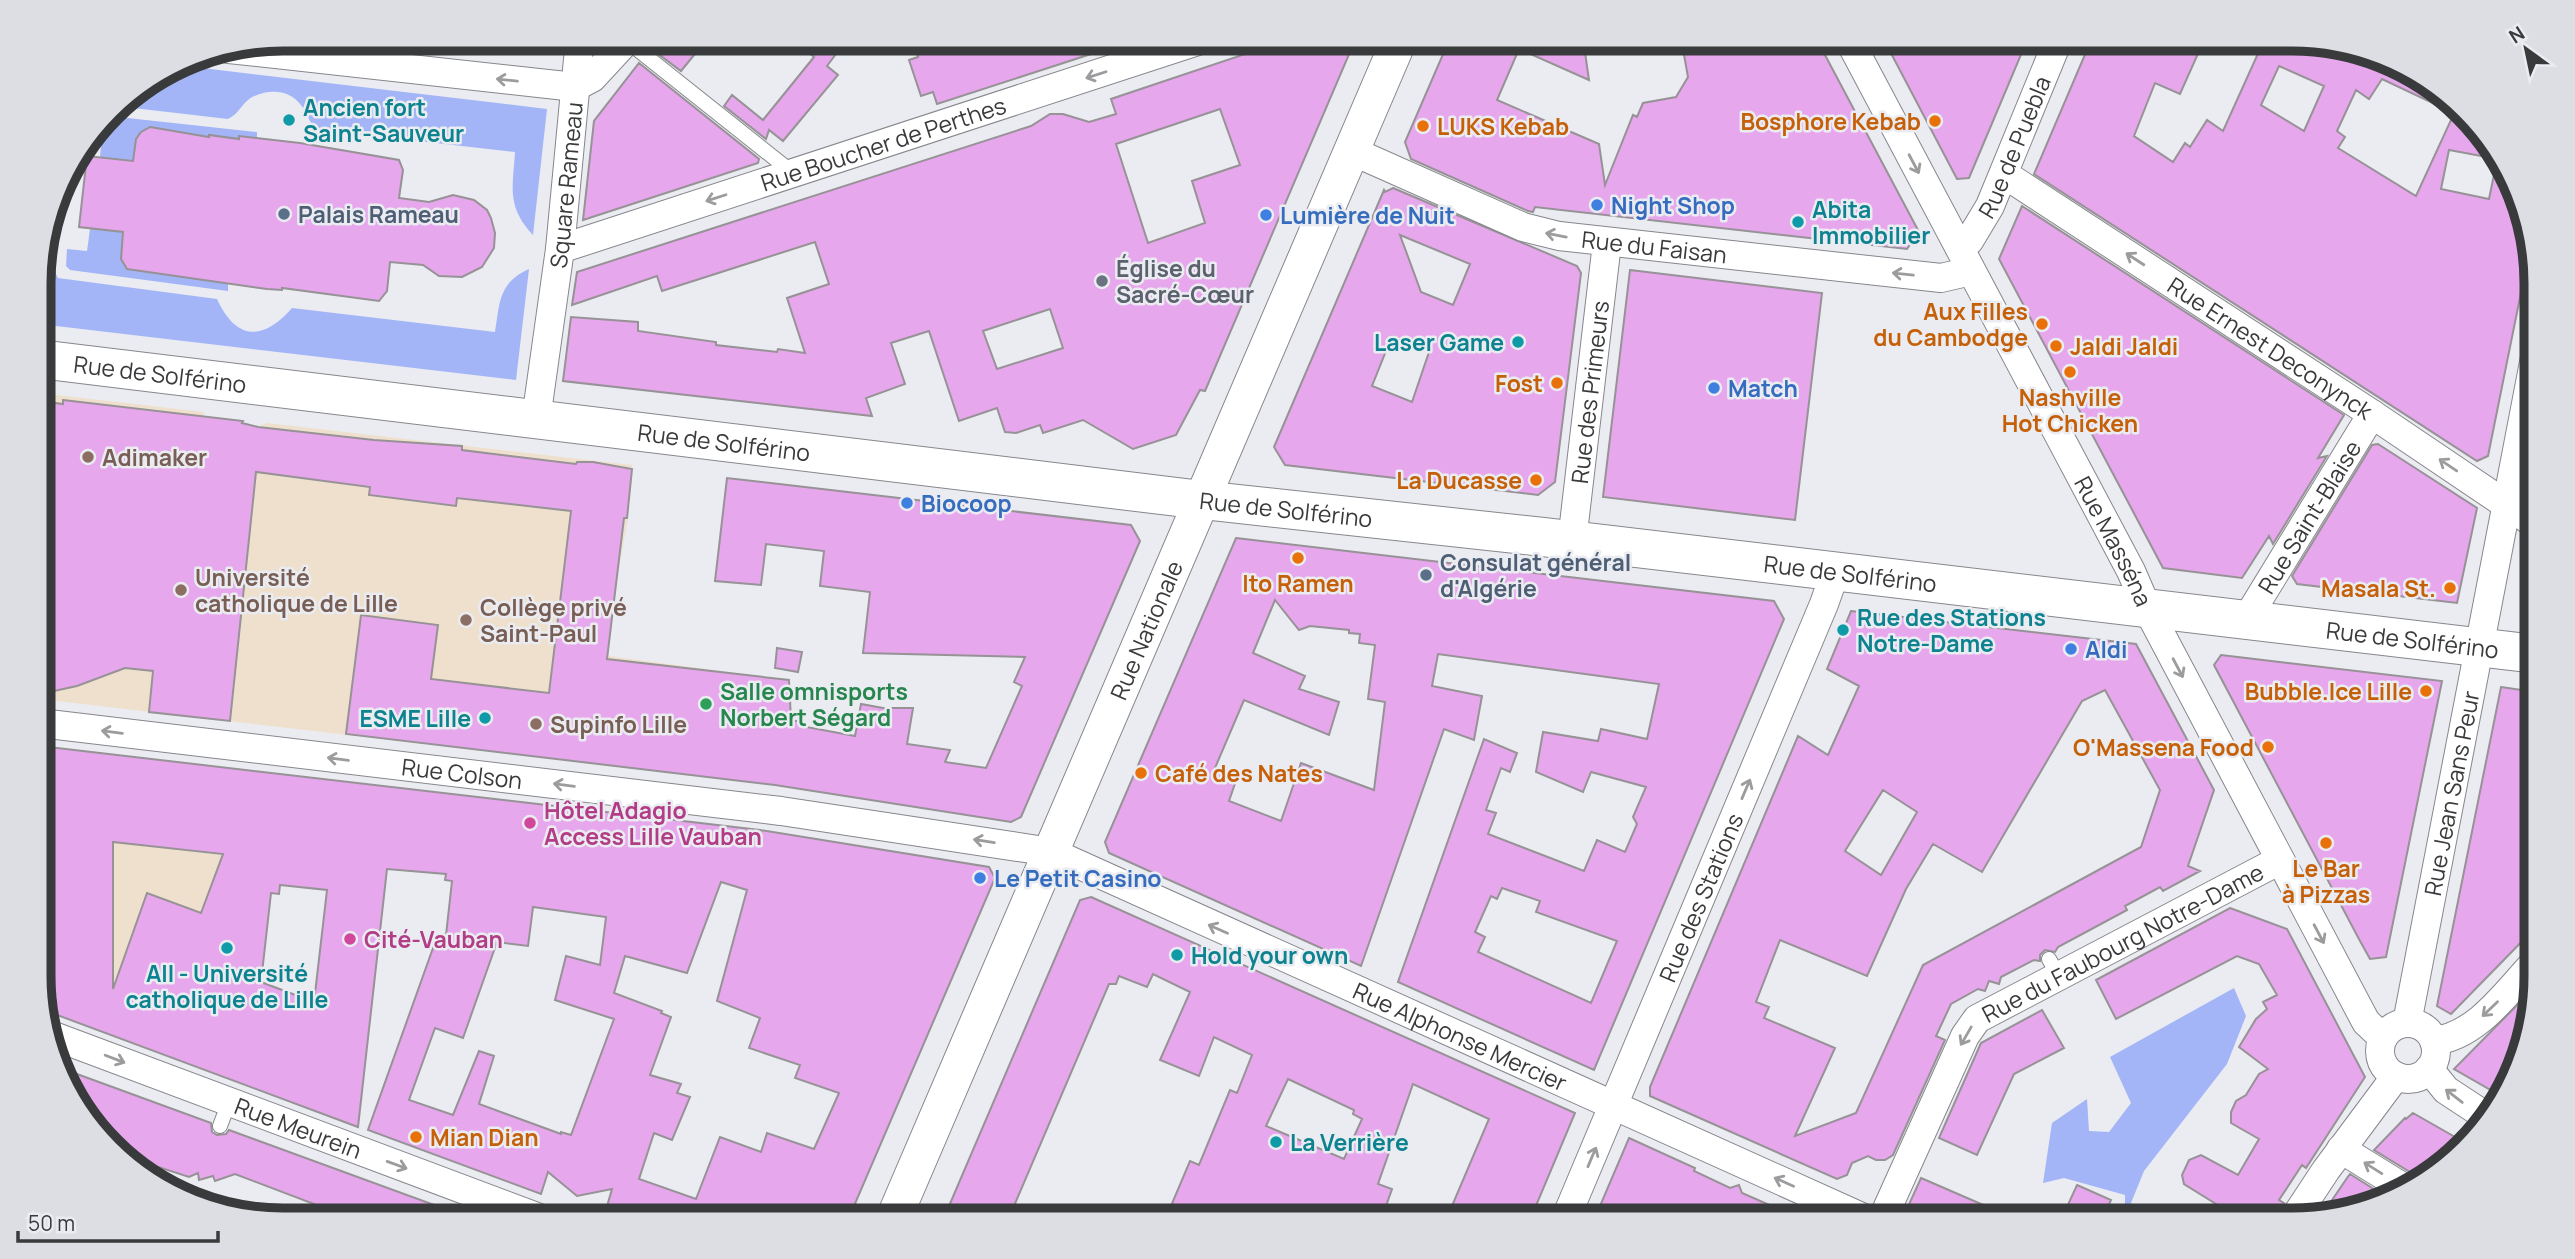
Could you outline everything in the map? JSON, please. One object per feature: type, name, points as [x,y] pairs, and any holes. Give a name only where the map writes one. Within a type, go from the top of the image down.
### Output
[{"type":"main road","name":"Rue de Solférino","points":[[51,360],[1202,500],[2524,653]]},
{"type":"street","name":"Square Rameau","points":[[307,51],[575,87],[560,249],[536,419]]},
{"type":"street","points":[[575,87],[579,51]]},
{"type":"street","points":[[575,87],[592,78],[618,51]]},
{"type":"street","name":"Rue Boucher de Perthes","points":[[560,249],[1167,51]]},
{"type":"street","name":"Rue Nationale","points":[[898,1208],[1395,51]]},
{"type":"street","name":"Rue Masséna","points":[[1856,51],[2132,571],[2147,608],[2366,1022],[2395,1031]]},
{"type":"street","name":"Rue de Puebla","points":[[1965,259],[1969,241],[2004,174],[2054,51]]},
{"type":"street","name":"Rue du Faisan","points":[[1352,151],[1523,227],[1559,236],[1941,278],[1965,259]]},
{"type":"street","name":"Rue Ernest Deconynck","points":[[2004,174],[2524,516]]},
{"type":"street","name":"Rue des Primeurs","points":[[1572,541],[1607,243]]},
{"type":"street","name":"Rue Jean Sans Peur","points":[[2395,1031],[2478,647],[2524,410]]},
{"type":"street","name":"Rue Saint-Blaise","points":[[2246,620],[2372,414]]},
{"type":"street","name":"Rue des Stations","points":[[1570,1208],[1835,573]]},
{"type":"street","name":"Rue Colson","points":[[51,724],[781,811],[1051,852]]},
{"type":"street","name":"Rue Alphonse Mercier","points":[[1051,852],[1841,1208]]},
{"type":"street","name":"Rue du Faubourg Notre-Dame","points":[[1887,1208],[1965,1035],[1977,1019],[2054,967],[2280,860]]},
{"type":"street","points":[[2434,1041],[2451,1037],[2475,1023],[2524,973]]},
{"type":"street","points":[[2423,1027],[2434,1041],[2435,1058],[2429,1069],[2416,1078],[2396,1076],[2387,1069],[2382,1059],[2380,1049],[2395,1031],[2423,1027]]},
{"type":"street","name":"Rue Meurein","points":[[60,1039],[224,1114],[509,1208]]},
{"type":"street","points":[[2429,1069],[2446,1090],[2480,1112]]},
{"type":"street","points":[[2301,1208],[2396,1076]]},
{"type":"street","points":[[2342,1149],[2396,1183]]},
{"type":"lane","points":[[642,51],[793,173]]},
{"type":"shaded area","points":[[196,67],[547,109],[533,235],[524,225],[513,196],[515,152],[313,128],[297,101],[278,92],[266,92],[253,97],[228,119],[130,108],[166,82]]},
{"type":"shaded area","points":[[121,117],[257,132],[257,138],[254,140],[240,136],[239,141],[148,127],[136,137],[134,169],[100,158],[102,138]]},
{"type":"shaded area","points":[[99,224],[127,227],[121,257],[228,283],[228,291],[70,270],[66,266],[67,249],[87,251],[90,229],[98,229]]},
{"type":"shaded area","points":[[53,255],[52,266],[58,278],[217,299],[224,313],[233,322],[250,332],[270,327],[292,308],[495,332],[506,287],[529,269],[516,380],[51,325],[51,267]]},
{"type":"shaded area","name":"Collège privé Saint-Paul","points":[[51,394],[204,412],[203,418],[243,421],[259,426],[267,423],[632,465],[628,518],[616,583],[608,656],[789,680],[791,728],[775,785],[51,700]]},
{"type":"shaded area","points":[[113,842],[275,861],[261,982],[292,993],[264,1092],[54,1014],[51,923],[113,922]]},
{"type":"shaded area","points":[[2234,988],[2246,1016],[2227,1064],[2144,1171],[2131,1203],[2138,1208],[2123,1208],[2125,1195],[2064,1178],[2043,1183],[2052,1123],[2087,1099],[2089,1131],[2109,1132],[2131,1103],[2110,1057]]},
{"type":"building","points":[[659,51],[697,51],[681,71],[657,53]]},
{"type":"building","points":[[807,51],[838,51],[827,66],[838,75],[783,141],[769,130],[766,139],[724,106],[732,95],[763,120],[814,57]]},
{"type":"building","points":[[916,51],[1100,51],[937,104],[933,92],[921,96],[909,60],[918,57]]},
{"type":"building","points":[[1254,51],[1350,51],[1205,391],[1200,390],[1176,435],[1133,449],[1083,420],[1043,433],[1040,425],[1016,433],[1005,432],[997,408],[959,421],[929,331],[891,343],[905,384],[866,398],[872,416],[563,381],[571,317],[638,322],[638,331],[716,342],[716,345],[805,353],[787,298],[829,284],[815,242],[662,291],[657,276],[572,305],[577,272],[1031,126],[1050,114],[1063,114],[1089,122],[1116,114],[1111,99]],"holes":[[[1220,109],[1240,165],[1192,181],[1205,223],[1148,243],[1116,144]],[[1050,309],[1063,348],[997,369],[983,331]]]},
{"type":"building","points":[[1444,51],[1518,51],[1497,100],[1599,144],[1605,185],[1633,115],[1637,117],[1643,103],[1676,97],[1688,77],[1683,51],[1823,51],[1919,232],[1907,249],[1535,207],[1533,212],[1411,159],[1405,142]]},
{"type":"building","points":[[1524,51],[1585,51],[1589,80]]},
{"type":"building","points":[[1890,51],[2023,51],[1969,178],[1957,179]]},
{"type":"building","points":[[2086,51],[2199,51],[2180,94],[2155,83],[2134,136],[2173,162],[2185,143],[2190,147],[2207,120],[2223,131],[2259,51],[2323,53],[2353,59],[2395,75],[2442,106],[2382,79],[2369,99],[2356,90],[2337,131],[2345,137],[2338,148],[2416,196],[2453,116],[2456,119],[2486,157],[2449,150],[2441,189],[2489,199],[2495,171],[2507,194],[2516,222],[2524,279],[2488,456],[2477,461],[2034,174]],"holes":[[[2279,66],[2324,86],[2304,131],[2261,105]]]},
{"type":"building","points":[[639,63],[759,159],[758,163],[583,220],[594,121]]},
{"type":"building","name":"Palais Rameau","points":[[150,127],[209,137],[239,139],[239,136],[300,143],[399,160],[403,170],[399,198],[429,202],[453,195],[474,200],[487,210],[491,218],[495,233],[494,248],[482,267],[462,277],[439,276],[423,265],[390,262],[387,291],[379,301],[282,288],[267,289],[127,269],[121,259],[123,232],[79,227],[89,156],[133,161],[136,139]]},
{"type":"building","points":[[1393,188],[1577,266],[1581,273],[1555,482],[1538,495],[1285,465],[1274,447],[1384,190],[1385,192]],"holes":[[[1400,235],[1470,264],[1453,305],[1421,292]],[[1392,336],[1429,352],[1412,402],[1372,386]]]},
{"type":"building","points":[[2022,206],[2344,415],[2318,458],[2327,456],[2273,544],[2269,536],[2242,578],[2163,568],[1999,259]]},
{"type":"building","name":"Match","points":[[1630,270],[1822,293],[1795,520],[1603,497]]},
{"type":"building","points":[[63,400],[243,421],[242,423],[258,427],[374,440],[462,446],[462,450],[576,464],[593,462],[632,469],[607,659],[789,680],[791,720],[801,722],[801,726],[855,736],[861,704],[883,708],[913,708],[907,744],[950,750],[945,762],[986,768],[1022,686],[1014,682],[1025,657],[863,653],[870,592],[820,586],[824,551],[766,544],[761,585],[715,581],[727,478],[1131,525],[1140,541],[1021,817],[1011,822],[775,785],[346,734],[361,615],[438,625],[431,679],[549,693],[571,511],[457,498],[456,506],[369,495],[370,487],[256,472],[230,721],[149,712],[153,671],[125,668],[77,686],[51,692],[51,402],[63,404]]},
{"type":"building","points":[[2378,444],[2477,508],[2457,603],[2297,584],[2292,576],[2372,445]]},
{"type":"building","points":[[1236,538],[1774,601],[1784,619],[1594,1070],[1398,982],[1484,739],[1517,753],[1510,772],[1501,768],[1486,810],[1496,813],[1488,834],[1584,871],[1597,840],[1625,852],[1637,824],[1633,817],[1646,787],[1591,772],[1583,792],[1536,772],[1543,732],[1598,741],[1601,729],[1647,739],[1659,684],[1438,654],[1432,686],[1482,696],[1474,740],[1444,729],[1361,966],[1109,853],[1105,842]],"holes":[[[1275,600],[1299,630],[1310,626],[1349,630],[1349,633],[1360,634],[1359,643],[1375,645],[1368,699],[1385,702],[1374,790],[1301,763],[1281,821],[1229,801],[1238,775],[1215,768],[1244,700],[1329,735],[1339,702],[1299,689],[1305,676],[1253,653]],[[1502,888],[1540,901],[1536,912],[1617,941],[1591,1003],[1478,952],[1485,937],[1475,932],[1491,896],[1497,899]]]},
{"type":"building","points":[[1851,611],[2136,644],[2214,790],[2188,866],[2200,871],[2163,891],[2160,887],[2125,906],[2127,910],[2058,947],[2055,952],[2045,950],[2040,955],[2040,961],[2034,960],[2001,977],[1999,984],[1989,981],[1985,991],[1978,989],[1951,1004],[1936,1036],[1945,1040],[1893,1155],[1885,1160],[1868,1156],[1852,1163],[1847,1175],[1837,1179],[1650,1096],[1650,1087],[1798,736],[1828,755],[1859,686],[1827,669]],"holes":[[[2105,690],[2160,790],[2141,847],[1923,965],[1856,1113],[1795,1136],[1835,1048],[1764,1018],[1769,1007],[1756,1002],[1780,940],[1867,976],[1906,889],[1933,844],[1982,872],[2082,701]],[[1883,790],[1917,812],[1881,875],[1845,851]]]},
{"type":"building","points":[[777,648],[802,652],[798,672],[775,668]]},
{"type":"building","points":[[2221,655],[2442,681],[2386,957],[2370,959],[2360,941],[2214,665]]},
{"type":"building","points":[[2501,687],[2524,690],[2524,939],[2451,1014],[2437,1006]]},
{"type":"building","points":[[51,747],[760,830],[989,867],[995,878],[853,1208],[606,1208],[612,1189],[577,1196],[548,1172],[541,1194],[368,1130],[438,934],[446,935],[452,881],[445,880],[446,874],[387,869],[358,1127],[54,1014],[51,977]],"holes":[[[113,842],[223,854],[201,913],[147,893],[113,989]],[[721,882],[747,890],[717,1001],[760,1018],[749,1048],[800,1065],[795,1078],[839,1093],[814,1149],[767,1133],[761,1152],[720,1137],[696,1199],[639,1179],[654,1133],[672,1140],[690,1097],[677,1093],[681,1084],[650,1075],[671,1017],[614,993],[625,956],[687,973]],[[280,885],[327,890],[314,1002],[261,982],[271,893],[279,894]],[[533,907],[606,917],[600,965],[566,956],[555,1000],[614,1019],[571,1135],[561,1134],[479,1104],[494,1056],[479,1051],[453,1115],[409,1100],[435,1028],[463,1038],[497,942],[528,946]]]},
{"type":"building","points":[[1091,897],[1575,1113],[1535,1208],[1451,1208],[1489,1119],[1413,1084],[1378,1184],[1392,1189],[1385,1208],[1170,1208],[1190,1161],[1199,1165],[1230,1090],[1237,1093],[1252,1055],[1214,1037],[1199,1076],[1160,1060],[1190,992],[1153,974],[1147,987],[1119,976],[1116,984],[1109,984],[1013,1208],[948,1208],[1080,900]],"holes":[[[1288,1079],[1354,1110],[1353,1114],[1362,1119],[1344,1159],[1266,1126]]]},
{"type":"building","points":[[2230,908],[2287,929],[2365,1077],[2306,1168],[2302,1165],[2279,1200],[2284,1203],[2281,1208],[2214,1208],[2216,1204],[2184,1184],[2182,1175],[2189,1160],[2201,1155],[2238,1175],[2259,1139],[2231,1123],[2231,1112],[2236,1101],[2246,1095],[2259,1074],[2268,1069],[2239,1047],[2256,1019],[2267,1009],[2263,1002],[2277,995],[2259,964],[2237,956],[2116,1019],[2096,980]]},
{"type":"building","points":[[2522,1000],[2512,1051],[2493,1091],[2454,1069]]},
{"type":"building","points":[[2042,1010],[2064,1048],[2014,1074],[1977,1155],[1939,1138],[1981,1043]]},
{"type":"building","points":[[72,1072],[211,1123],[212,1132],[217,1135],[226,1134],[229,1130],[443,1208],[324,1208],[235,1174],[215,1181],[213,1176],[199,1180],[198,1173],[189,1177],[146,1163],[130,1151],[108,1129],[90,1105]]},
{"type":"building","points":[[2413,1113],[2458,1138],[2413,1174],[2374,1150]]},
{"type":"building","points":[[1629,1138],[1695,1168],[1694,1171],[1730,1188],[1739,1185],[1742,1193],[1776,1208],[1599,1208]]},
{"type":"building","points":[[2350,1174],[2378,1192],[2329,1205]]},
{"type":"building","points":[[1921,1178],[1990,1208],[1907,1208]]},
{"type":"building","points":[[2077,1185],[2111,1200],[2107,1208],[2066,1208]]},
{"type":"place","name":"Ancien fort Saint-Sauveur","points":[[289,120]]},
{"type":"place","name":"Bosphore Kebab","points":[[1935,121]]},
{"type":"place","name":"LUKS Kebab","points":[[1423,126]]},
{"type":"place","name":"Night Shop","points":[[1597,205]]},
{"type":"place","name":"Palais Rameau","points":[[284,214]]},
{"type":"place","name":"Lumière de Nuit","points":[[1266,215]]},
{"type":"place","name":"Abita Immobilier","points":[[1798,222]]},
{"type":"place","name":"Église du Sacré-Cœur","points":[[1102,281]]},
{"type":"place","name":"Aux Filles du Cambodge","points":[[2042,324]]},
{"type":"place","name":"Laser Game","points":[[1518,342]]},
{"type":"place","name":"Jaldi Jaldi","points":[[2056,346]]},
{"type":"place","name":"Nashville Hot Chicken","points":[[2070,372]]},
{"type":"place","name":"Fost","points":[[1557,383]]},
{"type":"place","name":"Match","points":[[1714,388]]},
{"type":"place","name":"Adimaker","points":[[88,457]]},
{"type":"place","name":"La Ducasse","points":[[1536,480]]},
{"type":"place","name":"Biocoop","points":[[907,503]]},
{"type":"place","name":"Ito Ramen","points":[[1298,558]]},
{"type":"place","name":"Consulat général d'Algérie","points":[[1426,575]]},
{"type":"place","name":"Masala St.","points":[[2450,588]]},
{"type":"place","name":"Université catholique de Lille","points":[[181,590]]},
{"type":"place","name":"Collège privé Saint-Paul","points":[[466,620]]},
{"type":"place","name":"Rue des Stations Notre-Dame","points":[[1843,630]]},
{"type":"place","name":"Aldi","points":[[2071,649]]},
{"type":"place","name":"Bubble.Ice Lille","points":[[2426,691]]},
{"type":"place","name":"Salle omnisports Norbert Ségard","points":[[706,704]]},
{"type":"place","name":"ESME Lille","points":[[485,718]]},
{"type":"place","name":"Supinfo Lille","points":[[536,724]]},
{"type":"place","name":"O'Massena Food","points":[[2268,747]]},
{"type":"place","name":"Café des Nates","points":[[1141,773]]},
{"type":"place","name":"Hôtel Adagio Access Lille Vauban","points":[[530,823]]},
{"type":"place","name":"Le Bar à Pizzas","points":[[2326,843]]},
{"type":"place","name":"Le Petit Casino","points":[[980,878]]},
{"type":"place","name":"Cité-Vauban","points":[[350,939]]},
{"type":"place","name":"All - Université catholique de Lille","points":[[227,948]]},
{"type":"place","name":"Hold your own","points":[[1177,955]]},
{"type":"place","name":"Mian Dian","points":[[416,1137]]},
{"type":"place","name":"La Verrière","points":[[1276,1142]]}]
